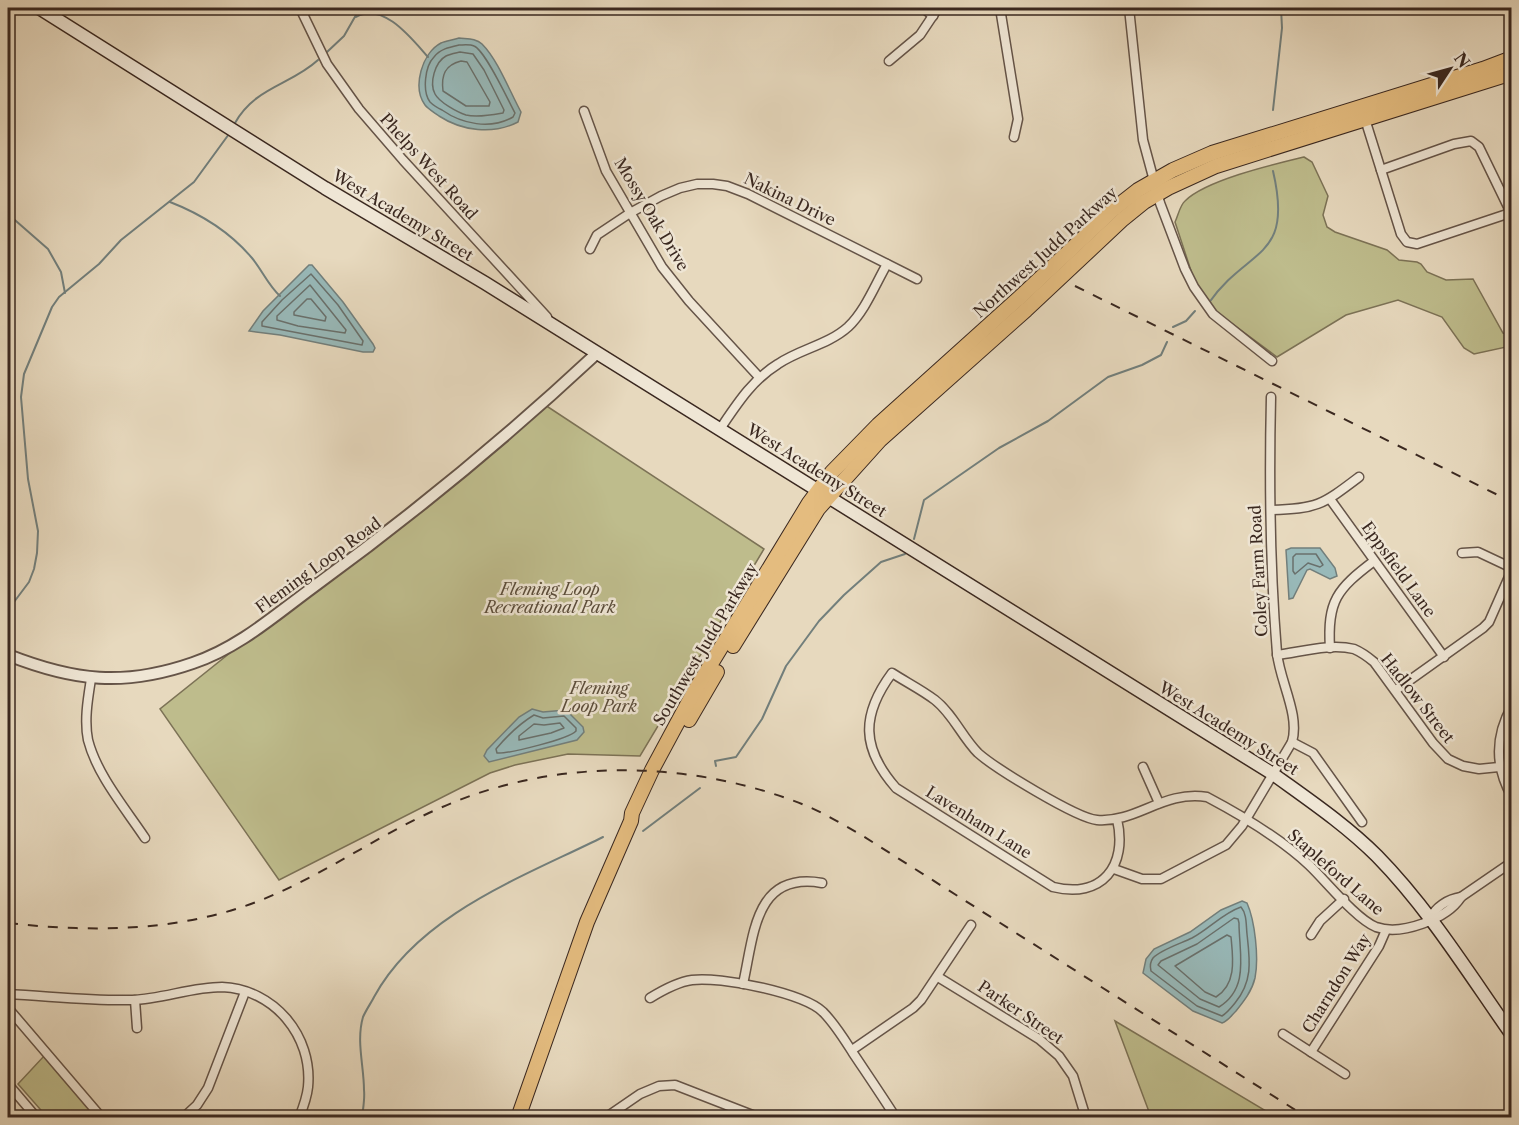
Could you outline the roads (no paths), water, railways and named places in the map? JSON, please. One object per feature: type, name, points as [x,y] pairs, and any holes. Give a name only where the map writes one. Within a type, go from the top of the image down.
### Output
[{"type":"highway","name":"Northwest Judd Parkway","points":[[1156,188],[1183,165],[1212,153],[1512,58]]},
{"type":"highway","name":"Northwest Judd Parkway","points":[[823,493],[832,472],[878,425],[1126,199],[1216,166],[1512,73]]},
{"type":"highway","name":"Southwest Judd Parkway","points":[[518,1118],[587,922],[652,770],[695,690],[823,493]]},
{"type":"main road","name":"West Academy Street","points":[[39,8],[325,188],[720,429],[1274,774],[1333,817],[1364,844],[1398,880],[1430,919],[1511,1034]]},
{"type":"street","name":"Phelps West Road","points":[[300,8],[327,64],[359,109],[557,329]]},
{"type":"street","points":[[890,61],[920,35],[935,12],[923,8]]},
{"type":"street","points":[[1000,8],[1018,119],[1014,137]]},
{"type":"street","points":[[1128,8],[1143,140],[1156,188],[1185,269],[1204,304],[1223,323],[1272,361]]},
{"type":"street","name":"Mossy Oak Drive","points":[[584,111],[606,171],[662,267],[689,301],[759,377]]},
{"type":"street","points":[[1365,120],[1401,234],[1407,242],[1417,244],[1511,214],[1479,147],[1471,141],[1454,144],[1381,170]]},
{"type":"street","name":"Nakina Drive","points":[[590,249],[597,235],[661,196],[698,184],[727,186],[773,206],[917,279]]},
{"type":"street","points":[[720,429],[745,392],[759,377],[779,363],[833,338],[857,318],[887,264]]},
{"type":"street","name":"Fleming Loop Road","points":[[8,655],[39,667],[91,679],[132,677],[161,672],[191,664],[234,645],[421,507],[596,354]]},
{"type":"street","name":"Coley Farm Road","points":[[1271,397],[1270,510],[1277,655],[1281,678],[1293,716],[1295,728],[1293,742]]},
{"type":"street","points":[[1270,510],[1303,509],[1320,504],[1359,477]]},
{"type":"street","name":"Eppsfield Lane","points":[[1330,499],[1444,657]]},
{"type":"street","points":[[1396,690],[1475,635],[1489,622],[1512,569],[1478,552],[1462,553]]},
{"type":"street","points":[[1330,648],[1329,624],[1334,603],[1350,580],[1374,561]]},
{"type":"street","name":"Hadlow Street","points":[[1277,655],[1330,648],[1353,649],[1362,653],[1374,662],[1433,743],[1448,759],[1463,766],[1479,769],[1499,768]]},
{"type":"street","name":"Stapleford Lane","points":[[892,674],[935,699],[979,753],[1078,815],[1096,820],[1117,819],[1178,796],[1207,797],[1287,847],[1373,925],[1386,930],[1404,930],[1440,917],[1457,904],[1461,897],[1512,862]]},
{"type":"street","name":"Lavenham Lane","points":[[892,674],[873,703],[869,733],[877,761],[896,788],[1053,887],[1083,890],[1105,879],[1114,869]]},
{"type":"street","points":[[91,679],[87,706],[88,739],[101,770],[145,838]]},
{"type":"street","points":[[1512,706],[1500,736],[1499,768],[1512,797]]},
{"type":"street","points":[[1117,819],[1121,842],[1114,869],[1142,879],[1161,879],[1226,845],[1245,820],[1293,742],[1313,753],[1362,822]]},
{"type":"street","points":[[1143,767],[1159,803]]},
{"type":"street","points":[[743,984],[760,909],[771,894],[785,884],[800,881],[822,883]]},
{"type":"street","points":[[1311,935],[1320,921],[1344,899]]},
{"type":"street","points":[[852,1050],[913,1008],[938,977],[971,925]]},
{"type":"street","name":"Charndon Way","points":[[1311,1052],[1379,946],[1386,930]]},
{"type":"street","name":"Parker Street","points":[[938,977],[1039,1039],[1059,1056],[1073,1076],[1086,1118]]},
{"type":"street","points":[[650,998],[665,989],[689,980],[708,978],[803,999],[824,1012],[852,1050],[896,1118]]},
{"type":"street","points":[[8,994],[135,1000],[211,987],[226,987],[269,1002],[283,1013],[297,1032],[305,1050],[309,1070],[308,1089],[299,1118]]},
{"type":"street","points":[[183,1118],[197,1105],[208,1089],[245,992]]},
{"type":"street","points":[[135,1000],[137,1028]]},
{"type":"street","points":[[8,1008],[102,1118]]},
{"type":"street","points":[[1283,1034],[1345,1074]]},
{"type":"street","points":[[8,1084],[37,1118]]},
{"type":"street","points":[[606,1118],[639,1094],[659,1086],[675,1085],[760,1118]]},
{"type":"water","points":[[459,38],[477,41],[488,51],[521,112],[518,122],[498,129],[478,130],[448,121],[425,105],[419,89],[424,62],[434,48],[441,43]]},
{"type":"water","points":[[309,265],[312,265],[343,302],[373,344],[375,348],[373,352],[249,331],[263,311]]},
{"type":"water","points":[[1320,548],[1335,568],[1337,576],[1330,579],[1310,569],[1307,570],[1293,598],[1289,599],[1286,550]]},
{"type":"water","points":[[532,709],[543,712],[566,710],[583,727],[584,732],[577,740],[489,762],[484,756],[487,750],[519,717]]},
{"type":"water","points":[[1242,901],[1247,903],[1254,929],[1257,960],[1255,978],[1250,992],[1242,1003],[1222,1023],[1193,1011],[1143,973],[1146,959],[1154,949],[1190,932],[1221,910]]},
{"type":"waterway","points":[[327,52],[344,36],[360,8]]},
{"type":"waterway","points":[[1273,110],[1282,28],[1281,8]]},
{"type":"waterway","points":[[356,17],[366,13],[386,18],[405,32],[428,57]]},
{"type":"waterway","points":[[235,123],[253,101],[318,60]]},
{"type":"waterway","points":[[8,610],[29,582],[37,553],[38,531],[28,479],[21,397],[24,374],[52,307],[59,297],[99,264],[121,240],[194,182],[229,134]]},
{"type":"waterway","points":[[1208,304],[1223,285],[1263,249],[1272,237],[1277,222],[1278,200],[1273,171]]},
{"type":"waterway","points":[[170,202],[193,212],[225,232],[252,258],[280,296]]},
{"type":"waterway","points":[[8,214],[48,249],[61,272],[65,293]]},
{"type":"waterway","points":[[1173,327],[1186,321],[1195,311]]},
{"type":"waterway","points":[[914,539],[924,500],[999,448],[1048,421],[1108,377],[1142,365],[1161,355],[1167,342]]},
{"type":"waterway","points":[[716,766],[715,761],[736,757],[762,719],[786,666],[819,621],[881,562],[905,554]]},
{"type":"waterway","points":[[643,831],[700,788]]},
{"type":"waterway","points":[[362,1118],[364,1093],[360,1044],[361,1026],[363,1017],[374,997],[393,968],[445,920],[475,901],[603,837]]},
{"type":"railway","points":[[1075,286],[1512,502]]},
{"type":"railway","points":[[8,923],[68,928],[128,928],[216,915],[296,885],[391,832],[440,808],[484,791],[530,780],[576,773],[623,770],[717,779],[763,790],[807,806],[863,836],[1308,1118]]},
{"type":"park label","name":"Fleming Loop Recreational Park","points":[[550,598]]},
{"type":"park label","name":"Fleming Loop Park","points":[[599,697]]}]
